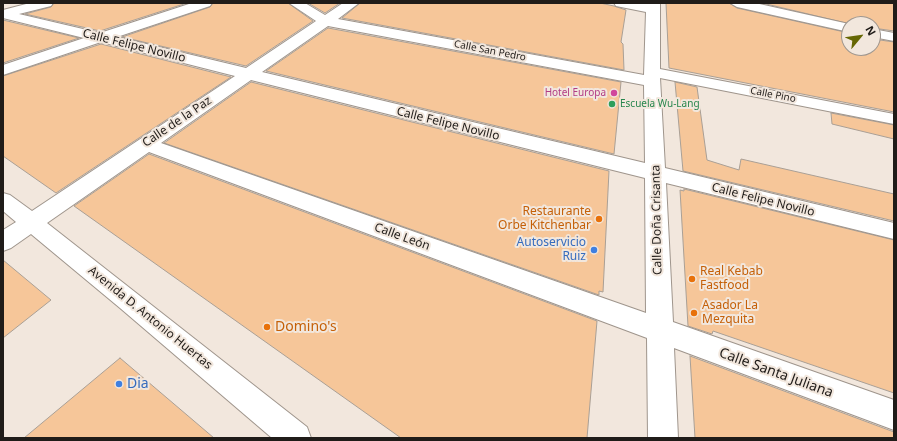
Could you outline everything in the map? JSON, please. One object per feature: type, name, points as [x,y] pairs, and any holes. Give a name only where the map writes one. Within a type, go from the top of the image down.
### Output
[{"type":"street","points":[[3,14],[46,3]]},
{"type":"street","points":[[3,70],[205,3]]},
{"type":"street","points":[[296,3],[326,21]]},
{"type":"street","name":"Calle de la Paz","points":[[3,242],[352,3]]},
{"type":"street","points":[[621,3],[654,6]]},
{"type":"street","points":[[737,3],[817,15],[841,25]]},
{"type":"street","name":"Calle Doña Crisanta","points":[[654,6],[653,77],[657,174],[659,331],[663,438]]},
{"type":"street","name":"Calle Felipe Novillo","points":[[3,14],[102,37],[247,75],[894,231]]},
{"type":"street","name":"Calle San Pedro","points":[[326,21],[653,77]]},
{"type":"street","points":[[881,35],[894,37]]},
{"type":"street","name":"Calle Pino","points":[[653,77],[894,119]]},
{"type":"street","name":"Calle León","points":[[146,144],[659,331]]},
{"type":"street","name":"Avenida D. Antonio Huertas","points":[[3,200],[32,222],[294,437]]},
{"type":"street","name":"Calle Santa Juliana","points":[[659,331],[894,415]]},
{"type":"building","points":[[54,3],[187,3],[100,31],[25,14],[51,7]]},
{"type":"building","points":[[213,3],[288,3],[313,21],[246,66],[122,37],[210,7]]},
{"type":"building","points":[[308,3],[340,3],[325,13]]},
{"type":"building","points":[[360,3],[600,3],[614,6],[626,10],[621,42],[623,44],[624,70],[342,18]]},
{"type":"building","points":[[666,3],[729,3],[737,8],[841,31],[841,56],[881,56],[881,40],[894,42],[894,112],[669,68]]},
{"type":"building","points":[[762,3],[894,3],[894,31],[881,29],[881,16],[841,16],[841,22]]},
{"type":"building","points":[[3,20],[79,38],[3,63]]},
{"type":"building","points":[[328,28],[621,82],[614,154],[266,71]]},
{"type":"building","points":[[101,44],[231,77],[56,193],[3,156],[3,76]]},
{"type":"building","points":[[251,82],[609,171],[603,292],[599,291],[599,295],[164,143]]},
{"type":"building","points":[[675,82],[697,87],[707,160],[739,170],[741,159],[894,194],[894,221],[683,171]]},
{"type":"building","points":[[831,113],[894,125],[894,139],[832,124]]},
{"type":"building","points":[[149,154],[597,321],[587,438],[401,438],[74,206]]},
{"type":"building","points":[[684,189],[894,240],[894,393],[713,331],[712,334],[688,326],[680,190],[684,191]]},
{"type":"building","points":[[3,260],[51,300],[3,338]]},
{"type":"building","points":[[690,356],[894,432],[894,438],[695,438]]},
{"type":"building","name":"Dia","points":[[120,358],[214,438],[24,438]]},
{"type":"place","name":"Hotel Europa","points":[[614,93]]},
{"type":"place","name":"Escuela Wu-Lang","points":[[612,104]]},
{"type":"place","name":"Restaurante Orbe Kitchenbar","points":[[599,219]]},
{"type":"place","name":"Autoservicio Ruiz","points":[[594,250]]},
{"type":"place","name":"Real Kebab Fastfood","points":[[692,279]]},
{"type":"place","name":"Asador La Mezquita","points":[[694,313]]},
{"type":"place","name":"Domino's","points":[[267,327]]},
{"type":"place","name":"Dia","points":[[119,384]]}]
